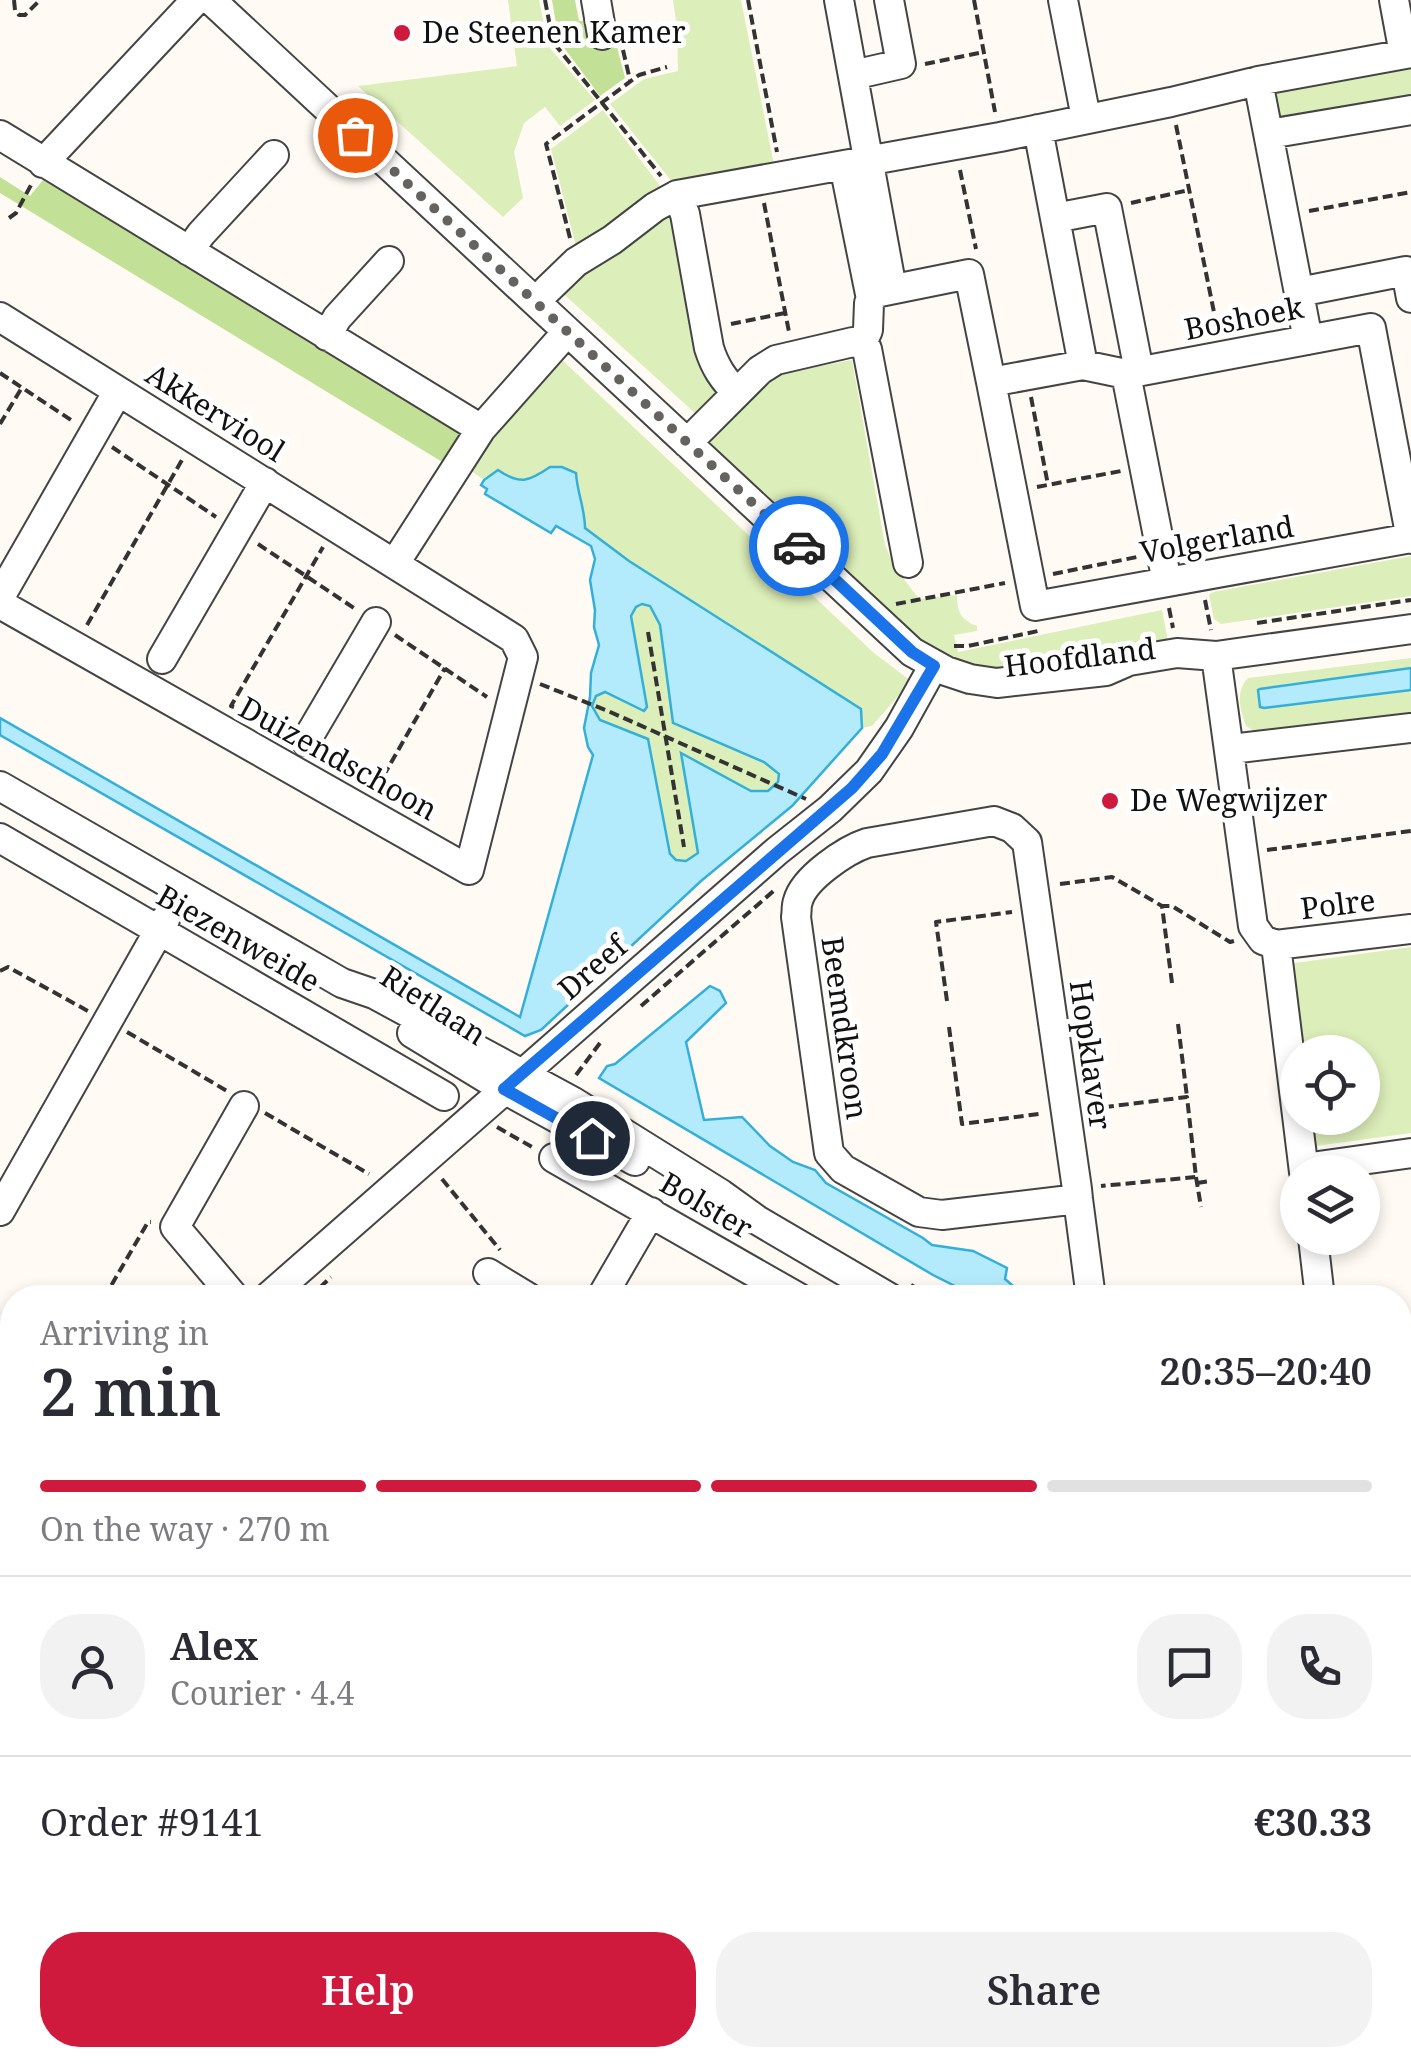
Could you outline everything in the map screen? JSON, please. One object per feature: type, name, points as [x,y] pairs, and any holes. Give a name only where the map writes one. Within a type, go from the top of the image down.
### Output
[{"type":"street","points":[[39,171],[196,0]]},
{"type":"street","name":"Hoofdland","points":[[211,0],[912,652],[942,656],[970,679],[997,684],[1106,671],[1130,661],[1177,654],[1216,656],[1411,630]]},
{"type":"street","points":[[596,0],[602,35]]},
{"type":"street","points":[[839,0],[853,76],[856,163],[881,294]]},
{"type":"street","points":[[853,76],[901,64],[889,0]]},
{"type":"street","points":[[547,290],[576,262],[677,195],[1000,136],[1258,81],[1408,54],[1394,0]]},
{"type":"street","points":[[1071,1],[1086,118]]},
{"type":"street","points":[[1258,81],[1308,340]]},
{"type":"street","points":[[1269,134],[1411,110]]},
{"type":"street","points":[[1038,128],[1083,364]]},
{"type":"street","points":[[0,136],[39,171],[189,251],[480,429]]},
{"type":"street","points":[[189,251],[274,155]]},
{"type":"street","points":[[677,195],[685,214],[714,364],[737,393]]},
{"type":"street","points":[[1055,218],[1107,208],[1144,466],[1167,582]]},
{"type":"street","points":[[327,336],[337,318],[389,261]]},
{"type":"street","points":[[1299,292],[1406,271],[1411,298]]},
{"type":"street","points":[[862,344],[868,330],[869,303],[881,294],[970,274],[1013,492],[1044,617]]},
{"type":"street","name":"Akkerviool","points":[[0,317],[514,638],[523,658],[519,674]]},
{"type":"street","name":"Boshoek","points":[[1132,373],[1371,328],[1405,470],[1411,538]]},
{"type":"street","points":[[396,564],[480,429],[567,332]]},
{"type":"street","points":[[687,443],[760,370],[776,360],[853,342],[862,344],[908,564]]},
{"type":"street","points":[[991,382],[1083,364],[1132,373]]},
{"type":"street","name":"Duizendschoon","points":[[118,391],[0,600],[469,870],[519,674]]},
{"type":"street","points":[[162,659],[265,482]]},
{"type":"street","name":"Volgerland","points":[[1044,617],[1167,582],[1411,538]]},
{"type":"street","points":[[306,742],[376,622]]},
{"type":"street","name":"Dreef","points":[[282,1285],[869,771],[942,656]]},
{"type":"street","points":[[1216,656],[1253,926],[1266,939],[1302,1155]]},
{"type":"street","points":[[1231,750],[1411,728]]},
{"type":"street","name":"Rietlaan","points":[[0,786],[342,983],[374,994],[513,1081],[572,1101],[722,1194],[756,1220],[868,1285]]},
{"type":"street","name":"Hopklaver","points":[[806,885],[850,848],[867,843],[994,821],[1012,828],[1028,842],[1089,1285]]},
{"type":"street","name":"Biezenweide","points":[[0,838],[162,926],[444,1096]]},
{"type":"street","points":[[777,850],[806,885]]},
{"type":"street","name":"Beemdkroon","points":[[806,885],[798,900],[796,917],[829,1153],[843,1168],[919,1212],[942,1216],[1078,1199]]},
{"type":"street","points":[[0,1210],[162,926]]},
{"type":"street","name":"Polre","points":[[1266,939],[1411,929]]},
{"type":"street","points":[[224,1285],[175,1228],[245,1103]]},
{"type":"street","points":[[1380,1158],[1411,1153]]},
{"type":"street","name":"Bolster","points":[[554,1158],[777,1285]]},
{"type":"street","points":[[609,1285],[651,1212]]},
{"type":"street","points":[[1315,1255],[1318,1285]]},
{"type":"street","points":[[494,1261],[517,1285]]},
{"type":"street","points":[[816,1285],[828,1262]]},
{"type":"path","points":[[14,0],[15,10],[25,15],[40,0]]},
{"type":"path","points":[[545,0],[552,42],[677,195]]},
{"type":"path","points":[[748,0],[785,314],[794,355]]},
{"type":"path","points":[[974,0],[1000,136]]},
{"type":"path","points":[[901,64],[909,67],[984,52]]},
{"type":"path","points":[[576,262],[546,144],[639,75],[667,67]]},
{"type":"path","points":[[1171,102],[1223,356]]},
{"type":"path","points":[[955,144],[980,272],[970,274]]},
{"type":"path","points":[[9,218],[16,213],[39,171]]},
{"type":"path","points":[[1107,208],[1189,190]]},
{"type":"path","points":[[1284,215],[1411,192]]},
{"type":"path","points":[[706,328],[785,314]]},
{"type":"path","points":[[0,373],[82,427]]},
{"type":"path","points":[[1027,376],[1048,485]]},
{"type":"path","points":[[0,424],[22,388]]},
{"type":"path","points":[[75,646],[194,438]]},
{"type":"path","points":[[104,442],[499,705]]},
{"type":"path","points":[[1013,492],[1144,466]]},
{"type":"path","points":[[224,732],[237,708],[232,706],[335,526]]},
{"type":"path","points":[[1204,598],[1216,656]]},
{"type":"path","points":[[1249,624],[1411,600]]},
{"type":"path","name":"Hoofdland","points":[[942,656],[1044,617]]},
{"type":"path","points":[[648,632],[684,847]]},
{"type":"path","points":[[968,646],[969,637]]},
{"type":"path","points":[[364,811],[444,668]]},
{"type":"path","points":[[519,674],[812,801]]},
{"type":"path","points":[[1244,854],[1411,831]]},
{"type":"path","points":[[947,1001],[936,922],[1112,877],[1162,906],[1172,906],[1230,942],[1266,939]]},
{"type":"path","points":[[1162,906],[1172,983]]},
{"type":"path","points":[[0,971],[8,967],[108,1022],[392,1187]]},
{"type":"path","points":[[1178,1024],[1187,1097]]},
{"type":"path","points":[[475,1114],[554,1158]]},
{"type":"path","points":[[442,1180],[494,1261]]},
{"type":"path","points":[[1201,1207],[1197,1180],[1210,1182]]},
{"type":"path","points":[[112,1285],[148,1222],[175,1228]]},
{"type":"green space","points":[[508,0],[539,0],[548,46],[595,100],[560,126],[545,107],[524,123],[514,152],[523,198],[503,217],[358,86],[517,66]]},
{"type":"green space","points":[[552,0],[575,0],[579,21],[590,20],[596,47],[616,43],[625,78],[600,96],[559,41]]},
{"type":"green space","points":[[673,0],[741,0],[775,170],[677,188],[610,104],[644,79],[678,71]]},
{"type":"green space","points":[[1411,58],[1411,96],[1272,125],[1264,88]]},
{"type":"green space","points":[[603,110],[663,190],[578,254],[551,149]]},
{"type":"green space","points":[[0,177],[30,196],[43,180],[432,414],[466,428],[444,463],[0,193]]},
{"type":"green space","points":[[669,205],[722,391],[695,413],[557,288]]},
{"type":"green space","points":[[561,359],[874,653],[911,681],[872,726],[862,728],[860,709],[629,561],[585,528],[576,474],[550,467],[518,480],[498,470],[484,480],[470,470],[490,433]]},
{"type":"green space","points":[[852,360],[885,545],[894,566],[919,599],[957,595],[961,615],[977,626],[977,631],[954,635],[958,652],[1162,610],[1169,647],[1050,669],[974,671],[925,649],[705,443],[770,378]]},
{"type":"green space","points":[[1411,556],[1411,596],[1221,624],[1214,619],[1209,595],[1213,592]]},
{"type":"green space","points":[[642,604],[650,605],[660,625],[673,723],[764,762],[779,774],[778,782],[768,792],[751,791],[698,853],[686,861],[676,860],[670,854],[592,706],[596,696],[605,692],[643,711],[647,707],[630,616]]},
{"type":"green space","points":[[1411,658],[1411,668],[1258,690],[1264,708],[1411,690],[1411,712],[1254,731],[1246,726],[1240,695],[1248,678]]},
{"type":"green space","points":[[1411,947],[1411,1133],[1316,1146],[1314,1135],[1380,1135],[1380,1035],[1301,1035],[1292,965]]},
{"type":"water","points":[[550,467],[576,473],[585,528],[629,561],[861,709],[862,728],[792,806],[701,881],[541,1030],[525,1036],[0,735],[0,718],[520,1017],[593,755],[584,728],[599,645],[590,580],[595,559],[591,546],[556,526],[551,533],[485,494],[487,489],[481,485],[498,470],[518,480]],"holes":[[[650,606],[660,625],[673,723],[764,762],[779,774],[778,782],[768,791],[751,791],[681,753],[698,853],[686,861],[676,860],[670,854],[648,739],[600,720],[592,706],[596,696],[605,692],[644,711],[647,707],[631,616],[636,607]]]},
{"type":"water","points":[[1411,668],[1411,690],[1260,707],[1260,689]]},
{"type":"water","points":[[710,986],[720,991],[726,1003],[686,1042],[704,1120],[742,1117],[770,1146],[793,1162],[815,1170],[826,1183],[932,1245],[973,1251],[1007,1268],[1005,1279],[1012,1285],[953,1285],[933,1275],[599,1078],[607,1066],[615,1064]]},
{"type":"way so far","points":[[355,135],[799,546]]},
{"type":"place","name":"De Steenen Kamer","points":[[402,33]]},
{"type":"place","name":"De Wegwijzer","points":[[1110,801]]},
{"type":"route","points":[[592,1138],[504,1089],[852,788],[882,754],[934,666],[912,652],[799,546]]}]
